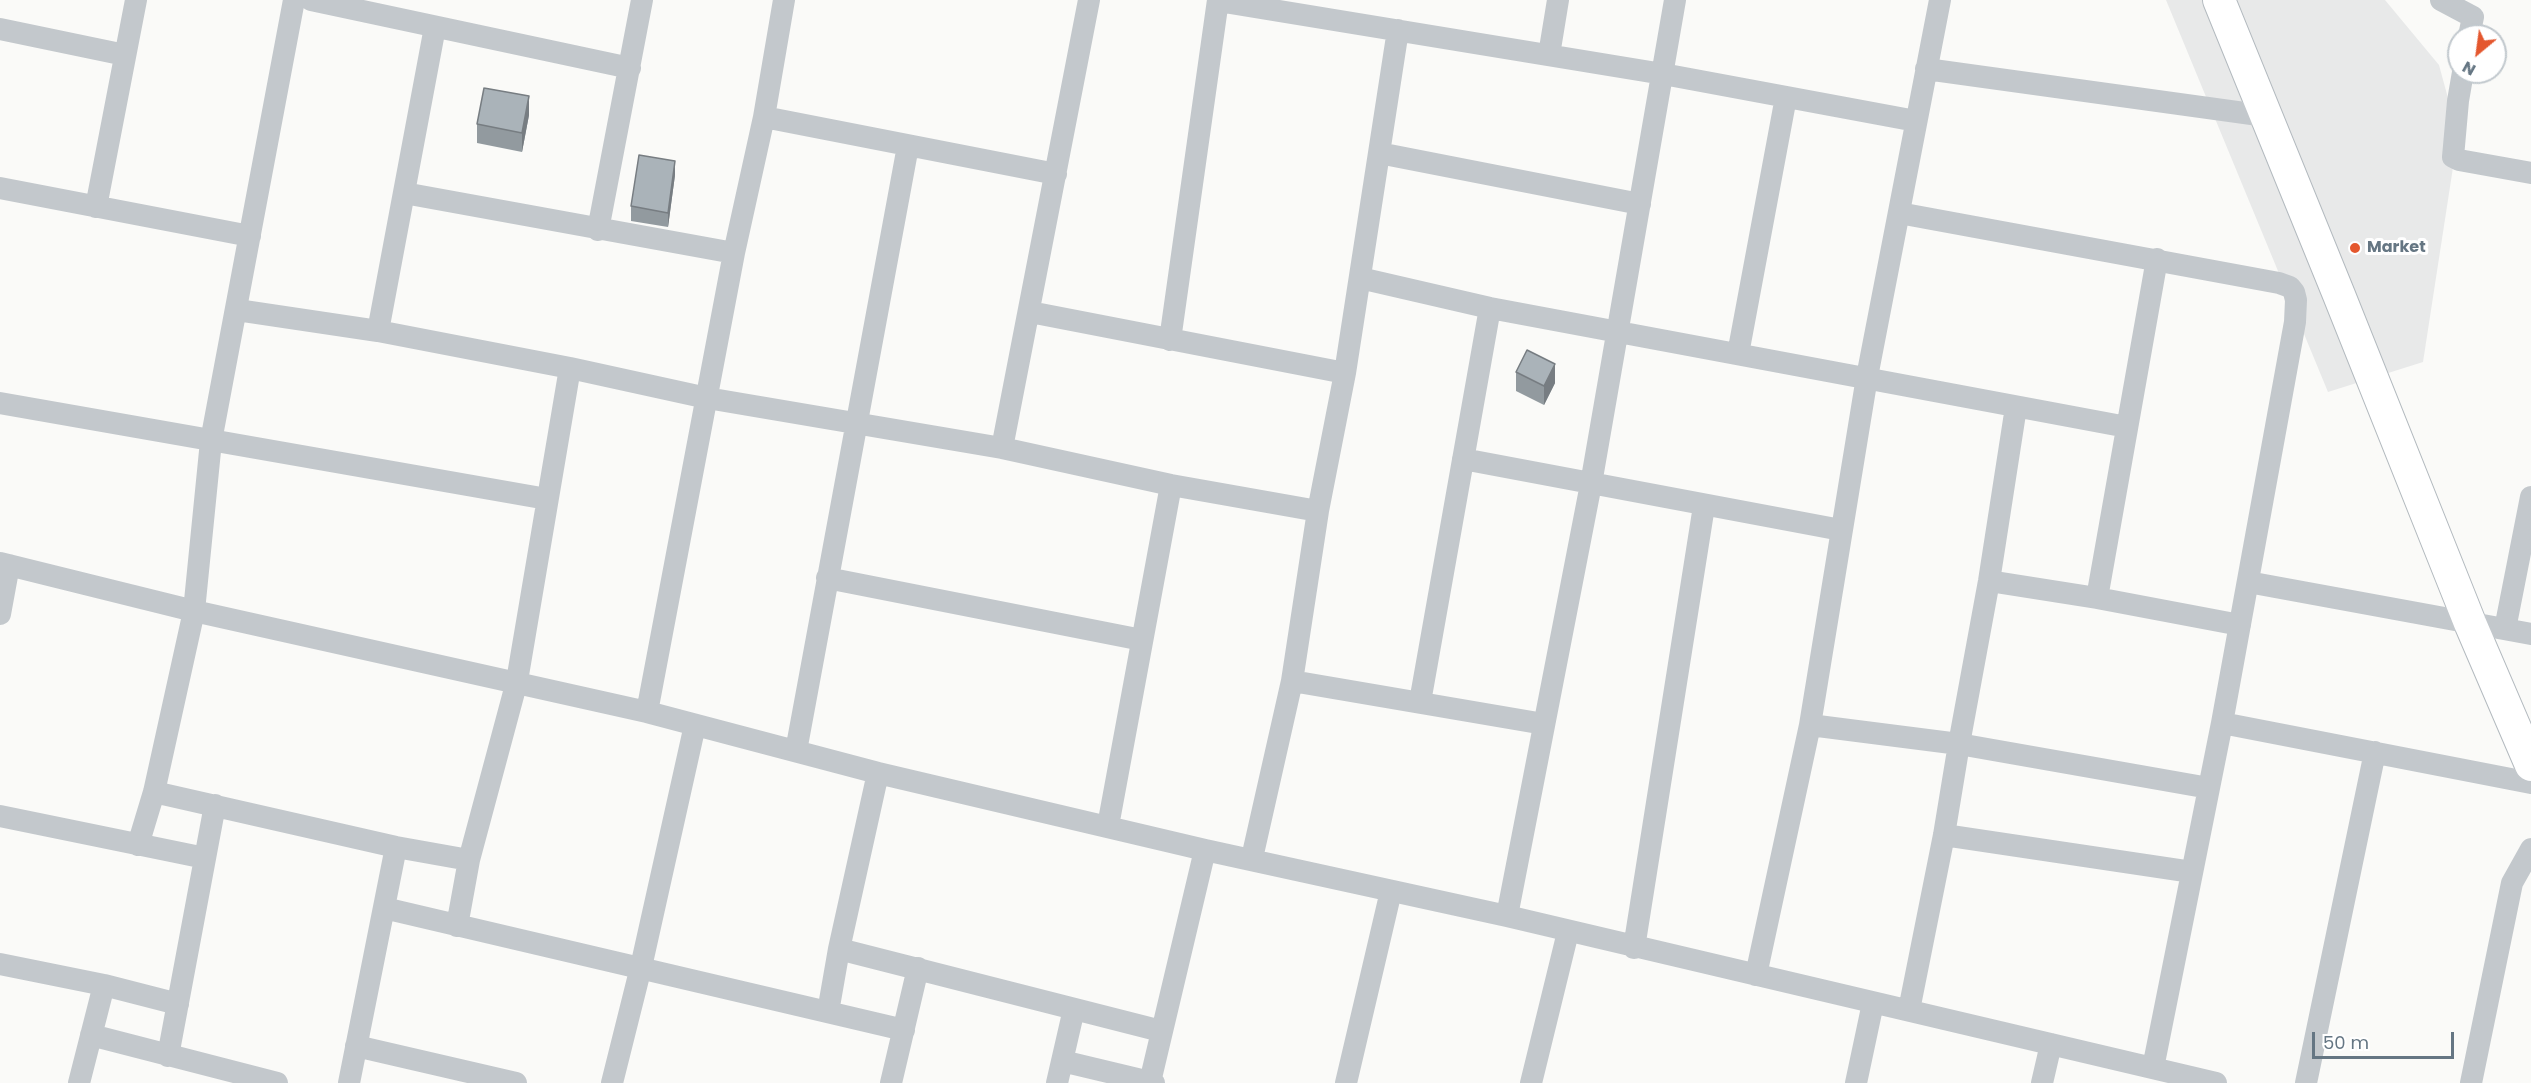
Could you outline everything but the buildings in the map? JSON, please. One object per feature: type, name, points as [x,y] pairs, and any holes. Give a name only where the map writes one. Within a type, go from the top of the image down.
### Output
[{"type":"street","points":[[96,207],[135,0]]},
{"type":"street","points":[[138,845],[154,792],[194,611],[211,441],[294,0]]},
{"type":"street","points":[[311,0],[630,68]]},
{"type":"street","points":[[598,230],[642,0]]},
{"type":"street","points":[[647,712],[734,253],[764,117],[784,0]]},
{"type":"street","points":[[1002,448],[1089,0]]},
{"type":"street","points":[[1170,340],[1218,0],[1663,74],[1916,121]]},
{"type":"street","points":[[1549,55],[1558,0]]},
{"type":"street","points":[[1507,916],[1591,484],[1675,0]]},
{"type":"street","points":[[1756,975],[1809,725],[1867,377],[1940,0]]},
{"type":"street","points":[[2219,0],[2470,623],[2531,765]]},
{"type":"street","points":[[2441,0],[2473,18]]},
{"type":"street","points":[[378,331],[435,27]]},
{"type":"street","points":[[0,29],[125,55]]},
{"type":"street","points":[[1252,858],[1292,681],[1318,511],[1345,373],[1398,30]]},
{"type":"street","points":[[1926,69],[2266,116]]},
{"type":"street","points":[[2461,84],[2453,157],[2531,173]]},
{"type":"street","points":[[1738,354],[1786,97]]},
{"type":"street","points":[[764,117],[1056,174]]},
{"type":"street","points":[[796,751],[908,146]]},
{"type":"street","points":[[1379,153],[1640,204]]},
{"type":"street","points":[[0,188],[250,236]]},
{"type":"street","points":[[404,193],[734,253]]},
{"type":"street","points":[[1899,213],[2279,283],[2290,287],[2294,292],[2295,322],[2248,582],[2222,723],[2152,1068]]},
{"type":"street","points":[[2097,597],[2157,259]]},
{"type":"street","points":[[1360,278],[1490,308],[2127,427]]},
{"type":"street","points":[[1420,702],[1490,308]]},
{"type":"street","points":[[237,310],[378,331],[570,368],[706,398],[1002,448],[1171,484],[1318,511]]},
{"type":"street","points":[[1030,312],[1345,373]]},
{"type":"street","points":[[458,926],[469,860],[517,681],[570,368]]},
{"type":"street","points":[[0,403],[547,499]]},
{"type":"street","points":[[1909,1010],[1944,836],[1989,580],[2016,407]]},
{"type":"street","points":[[1463,459],[1841,530]]},
{"type":"street","points":[[1108,826],[1171,484]]},
{"type":"street","points":[[2505,629],[2531,497]]},
{"type":"street","points":[[1634,948],[1704,506]]},
{"type":"street","points":[[0,614],[4,564],[194,611],[517,681],[647,712],[878,773],[1205,850],[1252,858],[1507,916],[1634,948],[2216,1083]]},
{"type":"street","points":[[827,578],[1142,640]]},
{"type":"street","points":[[1989,580],[2097,597],[2240,625]]},
{"type":"street","points":[[2248,582],[2531,634]]},
{"type":"street","points":[[1292,681],[1544,724]]},
{"type":"street","points":[[2222,723],[2531,783]]},
{"type":"street","points":[[612,1083],[695,725]]},
{"type":"street","points":[[1809,725],[1959,744],[2209,788]]},
{"type":"street","points":[[2306,1083],[2375,752]]},
{"type":"street","points":[[828,1012],[839,949],[878,773]]},
{"type":"street","points":[[154,792],[396,847],[469,860]]},
{"type":"street","points":[[168,1056],[215,805]]},
{"type":"street","points":[[0,816],[205,858]]},
{"type":"street","points":[[1944,836],[2192,872]]},
{"type":"street","points":[[349,1083],[396,847]]},
{"type":"street","points":[[2471,1083],[2512,883],[2531,849]]},
{"type":"street","points":[[1062,1061],[1152,1082],[1161,1031],[1205,850]]},
{"type":"street","points":[[1346,1083],[1391,891]]},
{"type":"street","points":[[384,908],[904,1030]]},
{"type":"street","points":[[1531,1083],[1568,932]]},
{"type":"street","points":[[839,949],[1161,1031]]},
{"type":"street","points":[[0,964],[104,985],[178,1004]]},
{"type":"street","points":[[891,1083],[918,968]]},
{"type":"street","points":[[79,1083],[104,985]]},
{"type":"street","points":[[1856,1083],[1873,1003]]},
{"type":"street","points":[[1057,1083],[1074,1009]]},
{"type":"street","points":[[91,1035],[277,1083]]},
{"type":"street","points":[[2042,1083],[2051,1044]]},
{"type":"street","points":[[356,1047],[435,1074],[516,1083]]},
{"type":"shaded area","name":"Market","points":[[2166,0],[2385,0],[2439,65],[2458,135],[2423,362],[2328,392]]},
{"type":"place","name":"Market","points":[[2355,248]]}]
